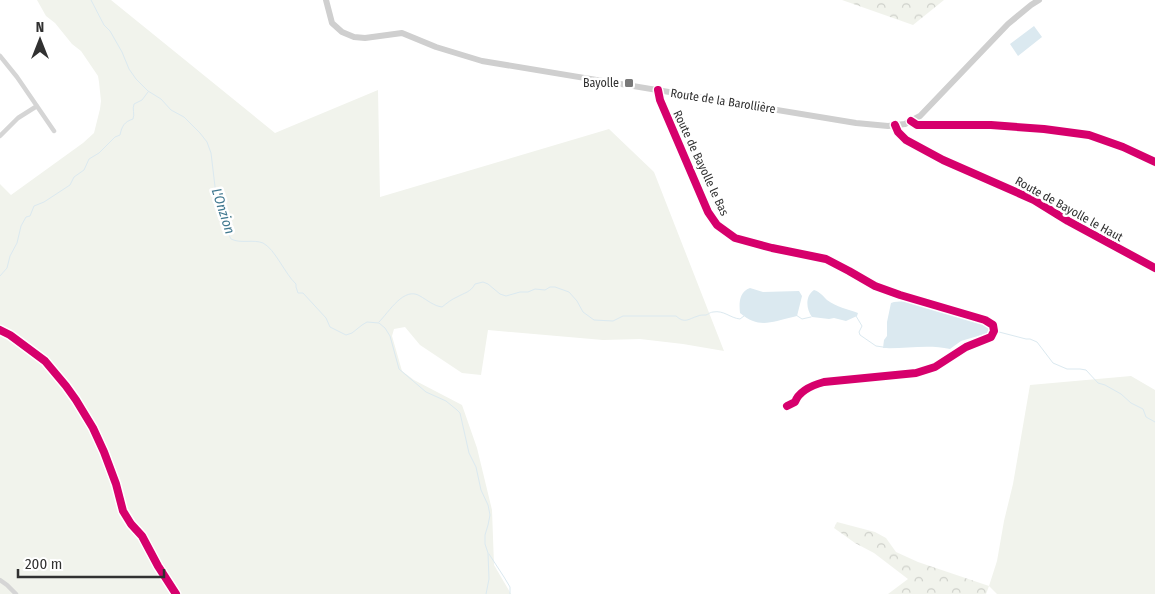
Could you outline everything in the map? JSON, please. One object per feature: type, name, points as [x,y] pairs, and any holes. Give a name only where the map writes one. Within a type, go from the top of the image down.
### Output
[{"type":"main road","name":"Route de la Barollière","points":[[326,0],[332,22],[342,32],[354,38],[402,33],[436,47],[482,61],[856,123],[888,126],[905,124],[920,116],[1008,24],[1039,0]]},
{"type":"street","points":[[0,56],[54,130]]},
{"type":"street","name":"Route de Bayolle le Bas","points":[[658,90],[660,100],[708,212],[717,225],[735,238],[826,259],[875,286],[985,320],[993,325],[994,331],[991,337],[966,347],[936,367],[916,373],[824,382],[798,395],[795,402],[787,406]]},
{"type":"street","points":[[0,136],[18,118],[37,106]]},
{"type":"street","name":"Route de Bayolle le Haut","points":[[895,125],[898,132],[906,140],[944,160],[1034,200],[1068,221],[1155,268]]},
{"type":"street","points":[[0,330],[10,335],[45,361],[76,400],[93,428],[104,452],[116,484],[123,511],[144,540],[176,594]]},
{"type":"street","points":[[0,580],[16,594]]},
{"type":"green space","points":[[37,0],[111,0],[275,133],[378,90],[380,197],[609,129],[654,172],[724,351],[640,339],[603,340],[488,330],[481,375],[462,373],[420,345],[405,327],[394,329],[392,336],[402,371],[414,380],[462,405],[477,448],[492,510],[494,565],[511,594],[0,594],[0,184],[11,195],[83,143],[94,133],[101,101],[98,76],[81,51],[46,16]]},
{"type":"green space","points":[[842,0],[944,0],[913,25]]},
{"type":"green space","points":[[1131,376],[1155,390],[1155,594],[997,594],[989,586],[997,561],[1013,484],[1030,385]]},
{"type":"green space","points":[[837,522],[875,532],[886,538],[896,552],[918,562],[989,586],[986,594],[888,594],[908,579],[874,553],[855,543],[834,528]]},
{"type":"shaded area","points":[[1034,26],[1042,37],[1018,56],[1010,44]]},
{"type":"shaded area","points":[[750,288],[763,292],[799,291],[802,296],[797,316],[765,323],[759,323],[747,318],[740,313],[740,302],[744,292]]},
{"type":"shaded area","points":[[814,290],[842,308],[858,313],[857,316],[846,321],[834,318],[812,317],[807,303],[809,296]]},
{"type":"shaded area","points":[[906,301],[983,322],[990,330],[988,333],[961,341],[950,349],[933,347],[883,348],[884,340],[887,336],[887,322],[891,303]]},
{"type":"waterway","name":"L'Onzion","points":[[91,0],[136,79],[148,91],[161,99],[171,110],[184,117],[207,142],[211,153],[216,195],[225,210],[228,233],[231,239],[259,242],[267,246],[296,284],[298,293],[303,293],[326,318],[330,327],[346,335],[367,322],[379,323],[390,336],[399,369],[426,392],[446,401],[460,413],[469,453],[476,467],[481,490],[488,505],[490,515],[485,535],[489,579],[486,594]]},
{"type":"waterway","points":[[0,276],[7,268],[10,256],[17,243],[21,226],[26,217],[30,216],[34,206],[44,202],[70,185],[74,177],[84,170],[89,159],[120,135],[127,121],[133,119],[134,104],[142,100],[148,92]]},
{"type":"waterway","points":[[379,322],[397,302],[408,294],[420,296],[442,307],[469,291],[475,284],[483,282],[506,296],[535,289],[545,290],[555,287],[569,292],[583,312],[594,320],[613,321],[623,316],[676,316],[684,320],[717,312],[740,319],[744,316]]},
{"type":"waterway","points":[[796,315],[802,319],[811,317]]},
{"type":"waterway","points":[[856,316],[862,326],[859,332],[860,335],[876,346],[883,347]]},
{"type":"waterway","points":[[999,332],[1037,342],[1053,363],[1067,369],[1086,370],[1098,383],[1121,394],[1131,403],[1143,409],[1146,417],[1155,422]]},
{"type":"waterway","name":"L'Onzion","points":[[489,554],[510,587],[510,594]]},
{"type":"cycle path","points":[[658,90],[660,100],[708,212],[717,225],[735,238],[826,259],[875,286],[985,320],[993,325],[994,331],[991,337],[966,347],[935,367],[916,373],[824,382],[807,389],[795,402],[787,406]]},
{"type":"cycle path","points":[[911,121],[917,125],[991,125],[1089,135],[1123,147],[1155,162]]},
{"type":"cycle path","points":[[895,125],[898,132],[906,140],[943,160],[1034,200],[1068,221],[1155,268]]},
{"type":"cycle path","points":[[0,330],[10,335],[45,361],[76,400],[93,428],[104,452],[116,484],[123,511],[142,536],[176,594]]},
{"type":"place","name":"Bayolle","points":[[629,83]]}]
